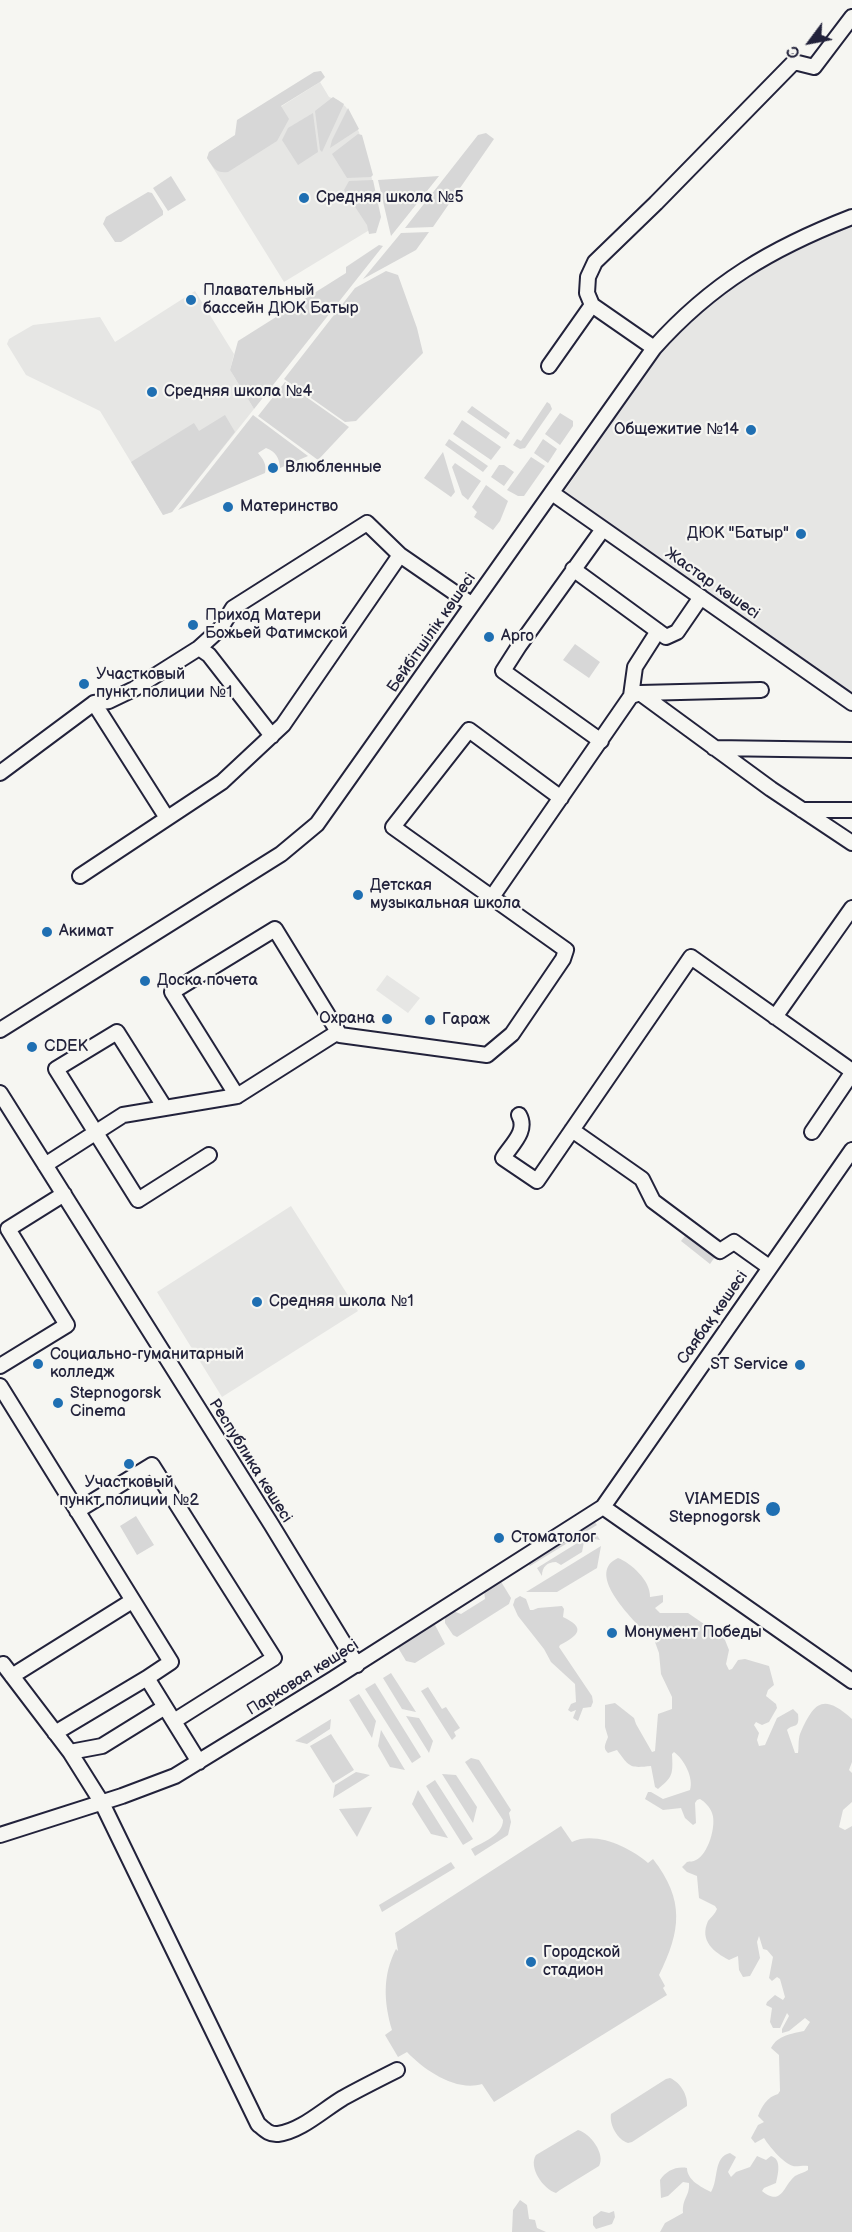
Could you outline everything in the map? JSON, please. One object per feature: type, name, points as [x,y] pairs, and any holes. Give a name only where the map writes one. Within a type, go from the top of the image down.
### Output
[{"type":"street","points":[[654,348],[592,305],[587,293],[588,277],[595,262],[794,62],[814,67],[852,17]]},
{"type":"street","name":"Бейбітшілік көшесі","points":[[0,1029],[281,854],[317,824],[552,493],[595,428],[654,348],[698,302],[763,257],[852,217]]},
{"type":"street","points":[[549,366],[592,305]]},
{"type":"street","name":"Жастар көшесі","points":[[552,493],[852,704]]},
{"type":"street","points":[[0,773],[94,703],[109,701],[134,689],[200,648],[220,628],[233,608],[367,523],[400,555],[471,604]]},
{"type":"street","points":[[601,741],[503,671],[603,529]]},
{"type":"street","points":[[80,876],[222,782],[283,725],[400,555]]},
{"type":"street","points":[[573,569],[666,636],[677,632],[701,597]]},
{"type":"street","points":[[492,897],[635,694],[635,666],[658,632]]},
{"type":"street","points":[[200,648],[209,655],[272,736]]},
{"type":"street","points":[[635,694],[761,690]]},
{"type":"street","points":[[635,694],[852,843]]},
{"type":"street","points":[[94,703],[167,818]]},
{"type":"street","points":[[237,1096],[172,992],[275,929],[340,1035],[487,1055],[512,1034],[563,959],[566,950],[393,827],[469,730],[561,798]]},
{"type":"street","points":[[714,747],[851,750]]},
{"type":"street","points":[[802,810],[852,810]]},
{"type":"street","points":[[775,1017],[852,908]]},
{"type":"street","points":[[519,1115],[523,1122],[522,1130],[503,1158],[537,1181],[691,957],[852,1072],[812,1132]]},
{"type":"street","points":[[165,1108],[117,1032],[56,1069],[138,1200],[209,1155]]},
{"type":"street","points":[[45,1165],[123,1115],[237,1096],[338,1032]]},
{"type":"street","name":"Республика көшесі","points":[[0,1093],[357,1665]]},
{"type":"street","points":[[572,1130],[642,1179],[653,1201],[720,1251],[734,1242],[769,1267]]},
{"type":"street","name":"Саябақ көшесі","points":[[603,1507],[852,1150]]},
{"type":"street","points":[[0,1366],[67,1325],[4,1223],[64,1194]]},
{"type":"street","points":[[0,1386],[171,1662],[55,1733]]},
{"type":"street","points":[[77,1511],[152,1465],[274,1658],[174,1721]]},
{"type":"street","points":[[603,1507],[852,1681]]},
{"type":"street","name":"Парковая көшесі","points":[[0,1835],[155,1785],[199,1762],[357,1665],[603,1507]]},
{"type":"street","points":[[12,1676],[132,1601]]},
{"type":"street","points":[[3,1664],[70,1752],[102,1803],[258,2124],[267,2132],[275,2135],[296,2128],[343,2098],[397,2070]]},
{"type":"street","points":[[147,1677],[199,1762]]},
{"type":"street","points":[[70,1752],[102,1746],[165,1707]]},
{"type":"shaded area","points":[[321,71],[325,77],[320,82],[281,106],[289,119],[277,141],[228,172],[220,172],[213,167],[207,158],[209,152],[235,135],[237,120],[314,72]]},
{"type":"shaded area","name":"Средняя школа №5","points":[[320,82],[329,97],[338,100],[346,107],[359,132],[372,179],[379,217],[376,226],[284,282],[207,158],[209,152]]},
{"type":"shaded area","points":[[333,97],[344,104],[322,152],[315,111]]},
{"type":"shaded area","points":[[348,108],[359,129],[330,148],[332,140]]},
{"type":"shaded area","points":[[313,113],[318,152],[298,165],[282,140],[288,128]]},
{"type":"shaded area","points":[[486,133],[494,139],[433,227],[405,228],[478,135]]},
{"type":"shaded area","points":[[358,134],[362,135],[373,175],[347,178],[332,154]]},
{"type":"shaded area","points":[[171,176],[186,200],[168,211],[153,188]]},
{"type":"shaded area","points":[[439,176],[391,236],[378,180]]},
{"type":"shaded area","points":[[373,180],[381,217],[376,233],[369,234],[367,225],[344,190],[349,181]]},
{"type":"shaded area","points":[[148,192],[152,193],[163,215],[121,242],[115,242],[103,224],[106,217]]},
{"type":"shaded area","points":[[852,224],[852,695],[564,492],[666,343],[677,331],[737,282],[798,245]]},
{"type":"shaded area","points":[[429,232],[416,250],[363,279],[401,233]]},
{"type":"shaded area","points":[[379,245],[383,246],[254,409],[230,370],[238,341],[346,273],[346,267]]},
{"type":"shaded area","points":[[386,271],[398,275],[417,328],[423,353],[356,421],[345,422],[284,379],[355,288]]},
{"type":"shaded area","name":"Средняя школа №4","points":[[195,291],[234,354],[230,370],[254,409],[172,512],[163,515],[100,411],[26,375],[7,344],[9,339],[33,325],[100,317],[115,342]]},
{"type":"shaded area","points":[[285,382],[349,427],[318,460],[258,416]]},
{"type":"shaded area","points":[[547,402],[552,409],[525,448],[520,449],[513,445],[517,439],[521,441]]},
{"type":"shaded area","points":[[472,406],[510,433],[506,439],[467,412]]},
{"type":"shaded area","points":[[560,413],[573,421],[573,426],[560,445],[545,434]]},
{"type":"shaded area","points":[[225,415],[235,432],[172,512],[163,515],[131,462],[194,423],[199,431]]},
{"type":"shaded area","points":[[253,415],[308,456],[280,468],[276,455],[266,448],[258,453],[265,464],[265,473],[178,510]]},
{"type":"shaded area","points":[[462,420],[501,447],[491,460],[453,434]]},
{"type":"shaded area","points":[[449,439],[488,466],[483,472],[445,445]]},
{"type":"shaded area","points":[[543,439],[557,449],[548,463],[534,453]]},
{"type":"shaded area","points":[[443,452],[455,492],[451,497],[424,478]]},
{"type":"shaded area","points":[[531,457],[545,466],[524,496],[518,496],[507,490]]},
{"type":"shaded area","points":[[455,463],[481,481],[468,500],[462,495],[452,467]]},
{"type":"shaded area","points":[[499,465],[504,465],[514,472],[504,486],[491,477]]},
{"type":"shaded area","points":[[486,485],[508,501],[500,521],[493,530],[474,517],[477,512],[472,507]]},
{"type":"shaded area","points":[[575,644],[600,662],[589,678],[563,660]]},
{"type":"shaded area","points":[[387,975],[420,998],[408,1013],[376,990]]},
{"type":"shaded area","name":"Средняя школа №1","points":[[291,1206],[358,1311],[222,1397],[157,1292]]},
{"type":"shaded area","points":[[688,1232],[717,1254],[710,1264],[681,1241]]},
{"type":"shaded area","points":[[136,1516],[154,1545],[137,1555],[120,1526]]},
{"type":"shaded area","points":[[594,1521],[597,1525],[530,1566],[528,1563]]},
{"type":"shaded area","points":[[595,1532],[600,1540],[590,1538],[584,1542],[582,1552],[561,1565],[556,1562],[548,1564],[542,1576],[537,1568]]},
{"type":"shaded area","points":[[601,1546],[597,1568],[557,1592],[526,1592]]},
{"type":"shaded area","points":[[618,1558],[629,1564],[644,1579],[650,1597],[663,1595],[663,1602],[655,1608],[660,1613],[688,1613],[725,1640],[729,1650],[726,1664],[729,1670],[738,1660],[745,1659],[769,1666],[774,1685],[768,1690],[766,1696],[776,1704],[777,1708],[769,1722],[762,1725],[756,1722],[754,1725],[759,1733],[757,1740],[759,1746],[765,1745],[777,1718],[793,1709],[798,1714],[798,1722],[787,1730],[795,1753],[798,1753],[799,1736],[805,1723],[815,1708],[820,1705],[834,1706],[852,1719],[852,1762],[849,1770],[852,1773],[852,1802],[843,1810],[839,1827],[845,1830],[852,1826],[852,2232],[660,2232],[665,2223],[683,2213],[688,2191],[689,2183],[683,2182],[668,2196],[661,2198],[660,2180],[672,2170],[687,2168],[692,2180],[711,2192],[719,2164],[725,2155],[730,2153],[736,2157],[728,2172],[731,2177],[736,2172],[750,2167],[757,2156],[766,2160],[771,2156],[778,2163],[776,2183],[762,2191],[774,2197],[782,2193],[795,2176],[808,2170],[808,2166],[793,2166],[785,2161],[764,2138],[755,2143],[751,2138],[758,2125],[764,2122],[758,2116],[763,2105],[780,2091],[779,2055],[771,2048],[781,2038],[804,2031],[810,2022],[805,2018],[789,2031],[782,2033],[789,2016],[787,2013],[780,2028],[773,2028],[770,2022],[772,2008],[766,2005],[767,2002],[775,1995],[783,2000],[785,1997],[780,1979],[777,1977],[772,1981],[769,1978],[773,1957],[763,1949],[759,1936],[757,1942],[760,1958],[750,1976],[743,1977],[739,1970],[738,1956],[729,1960],[713,1949],[707,1940],[705,1934],[708,1921],[717,1909],[699,1898],[697,1876],[682,1867],[687,1862],[695,1861],[700,1857],[708,1846],[713,1825],[711,1811],[704,1802],[697,1800],[695,1803],[696,1823],[693,1825],[685,1818],[681,1808],[663,1810],[645,1799],[648,1792],[663,1799],[690,1790],[691,1780],[681,1759],[674,1752],[672,1754],[671,1774],[658,1789],[655,1787],[651,1766],[631,1765],[617,1750],[608,1753],[605,1749],[608,1737],[605,1727],[605,1705],[615,1703],[634,1718],[652,1752],[655,1751],[658,1714],[672,1709],[672,1697],[661,1674],[655,1629],[645,1629],[639,1626],[618,1602],[608,1582],[606,1573],[609,1564]]},
{"type":"shaded area","points":[[500,1580],[511,1598],[509,1604],[457,1637],[453,1635],[445,1623],[445,1616],[453,1611],[461,1614],[485,1599],[484,1590]]},
{"type":"shaded area","points":[[520,1596],[526,1599],[530,1610],[562,1606],[563,1617],[577,1628],[575,1635],[559,1647],[592,1696],[591,1707],[583,1708],[578,1721],[573,1718],[576,1710],[571,1712],[568,1710],[571,1704],[576,1702],[575,1684],[551,1662],[544,1649],[518,1616],[513,1605],[515,1599]]},
{"type":"shaded area","points":[[431,1625],[435,1625],[445,1644],[415,1663],[406,1661],[397,1646]]},
{"type":"shaded area","points":[[391,1673],[416,1712],[402,1709],[383,1678]]},
{"type":"shaded area","points":[[375,1683],[421,1757],[412,1763],[365,1689]]},
{"type":"shaded area","points":[[428,1687],[442,1709],[446,1707],[460,1728],[454,1732],[456,1736],[452,1740],[421,1691]]},
{"type":"shaded area","points":[[359,1694],[376,1721],[372,1738],[349,1700]]},
{"type":"shaded area","points":[[406,1716],[419,1718],[433,1741],[429,1753]]},
{"type":"shaded area","points":[[331,1719],[330,1729],[307,1744],[295,1741]]},
{"type":"shaded area","points":[[381,1730],[405,1770],[390,1767],[378,1746]]},
{"type":"shaded area","points":[[331,1734],[354,1770],[333,1783],[310,1746]]},
{"type":"shaded area","points":[[471,1758],[479,1760],[511,1810],[508,1835],[475,1856],[471,1849],[496,1834],[503,1820],[465,1762]]},
{"type":"shaded area","points":[[356,1772],[370,1775],[333,1798],[335,1785]]},
{"type":"shaded area","points":[[442,1774],[456,1775],[477,1807],[473,1823]]},
{"type":"shaded area","points":[[435,1780],[473,1839],[463,1845],[426,1786]]},
{"type":"shaded area","points":[[418,1790],[448,1838],[431,1834],[412,1804]]},
{"type":"shaded area","points":[[372,1807],[357,1837],[339,1809]]},
{"type":"shaded area","points":[[561,1826],[572,1842],[591,1838],[612,1842],[648,1863],[653,1859],[663,1874],[671,1888],[676,1916],[672,1944],[659,1975],[667,1995],[494,2102],[482,2084],[472,2086],[451,2082],[422,2066],[407,2052],[398,2057],[385,2035],[392,2030],[387,2010],[386,1979],[391,1959],[396,1949],[398,1951],[395,1933]]},
{"type":"shaded area","points":[[451,1862],[455,1868],[382,1912],[379,1905]]},
{"type":"shaded area","points":[[670,2078],[683,2089],[687,2106],[632,2142],[628,2143],[621,2139],[613,2127],[611,2114]]},
{"type":"shaded area","points":[[578,2130],[587,2135],[596,2145],[601,2161],[599,2166],[556,2193],[546,2187],[538,2177],[534,2160],[536,2155]]},
{"type":"shaded area","points":[[520,2200],[527,2205],[529,2219],[535,2220],[537,2228],[546,2232],[512,2232],[513,2210]]},
{"type":"shaded area","points":[[601,2211],[609,2213],[614,2211],[615,2217],[612,2224],[596,2229],[593,2225],[593,2217]]},
{"type":"place","name":"Средняя школа №5","points":[[304,198]]},
{"type":"place","name":"Плавательный бассейн ДЮК Батыр","points":[[191,300]]},
{"type":"place","name":"Средняя школа №4","points":[[152,392]]},
{"type":"place","name":"Общежитие №14","points":[[751,430]]},
{"type":"place","name":"Влюбленные","points":[[273,468]]},
{"type":"place","name":"Материнство","points":[[228,507]]},
{"type":"place","name":"ДЮК \"Батыр\"","points":[[801,534]]},
{"type":"place","name":"Приход Матери Божьей Фатимской","points":[[193,625]]},
{"type":"place","name":"Арго","points":[[489,637]]},
{"type":"place","name":"Участковый пункт полиции №1","points":[[84,684]]},
{"type":"place","name":"Детская музыкальная школа","points":[[358,895]]},
{"type":"place","name":"Акимат","points":[[47,932]]},
{"type":"place","name":"Доска почета","points":[[145,981]]},
{"type":"place","name":"Охрана","points":[[387,1019]]},
{"type":"place","name":"Гараж","points":[[430,1020]]},
{"type":"place","name":"CDEK","points":[[32,1047]]},
{"type":"place","name":"Средняя школа №1","points":[[257,1302]]},
{"type":"place","name":"Социально-гуманитарный колледж","points":[[38,1364]]},
{"type":"place","name":"ST Service","points":[[800,1365]]},
{"type":"place","name":"Stepnogorsk Cinema","points":[[58,1403]]},
{"type":"place","name":"Участковый пункт полиции №2","points":[[129,1464]]},
{"type":"place","name":"VIAMEDIS Stepnogorsk","points":[[773,1509]]},
{"type":"place","name":"Стоматолог","points":[[499,1538]]},
{"type":"place","name":"Монумент Победы","points":[[612,1633]]},
{"type":"place","name":"Городской стадион","points":[[531,1962]]}]
